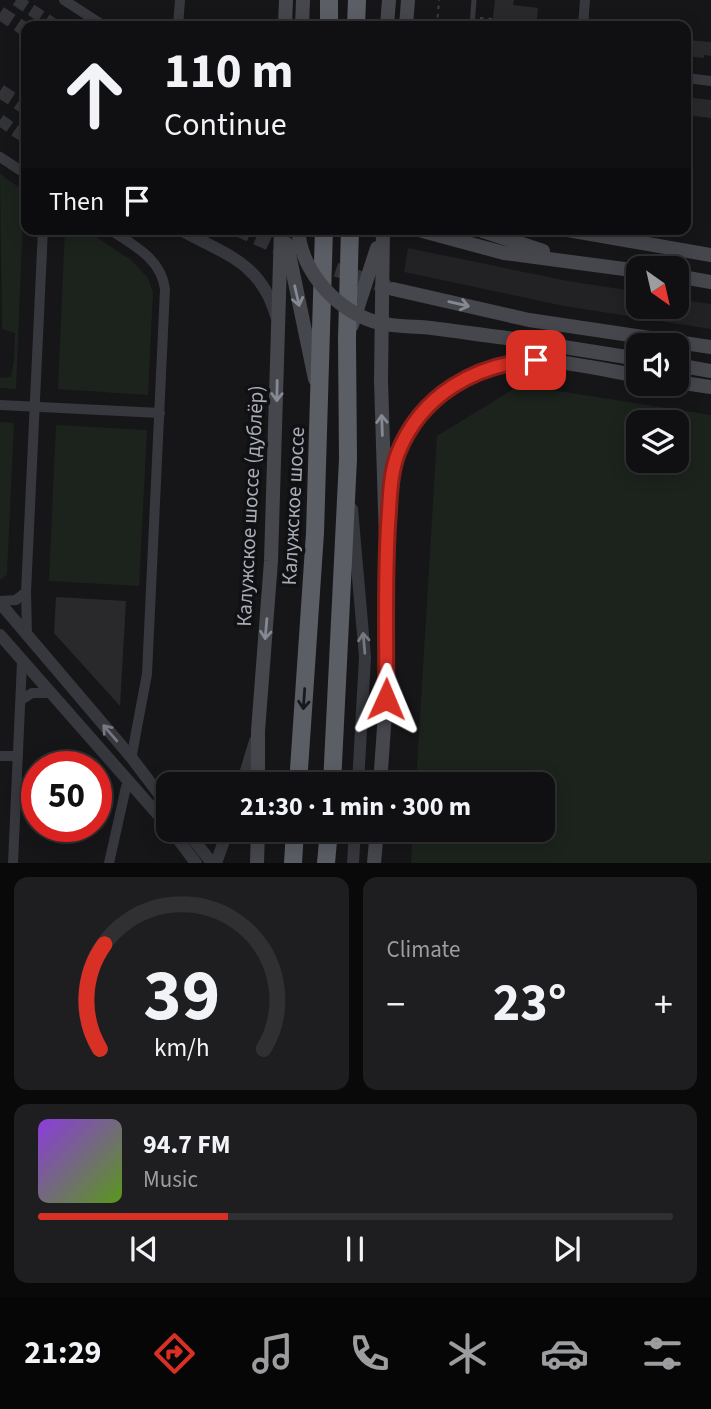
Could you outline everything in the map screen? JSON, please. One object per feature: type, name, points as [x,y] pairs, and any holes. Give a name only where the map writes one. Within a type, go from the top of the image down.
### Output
[{"type":"highway","points":[[329,0],[329,21]]},
{"type":"highway","points":[[356,21],[357,0]]},
{"type":"highway","name":"Калужское шоссе","points":[[299,772],[321,407],[324,235]]},
{"type":"highway","points":[[333,772],[348,459],[350,235]]},
{"type":"highway","points":[[293,863],[294,842]]},
{"type":"highway","points":[[326,863],[329,842]]},
{"type":"main road","points":[[285,21],[286,0]]},
{"type":"main road","points":[[302,21],[303,0]]},
{"type":"main road","points":[[387,21],[389,0]]},
{"type":"main road","points":[[406,21],[408,0]]},
{"type":"main road","name":"Калужское шоссе (дублёр)","points":[[258,772],[258,731],[271,561],[282,235]]},
{"type":"main road","points":[[283,235],[321,407]]},
{"type":"main road","points":[[298,235],[311,271],[329,293],[369,320],[626,357]]},
{"type":"main road","points":[[347,339],[380,235]]},
{"type":"main road","points":[[381,772],[386,699],[386,542],[381,380],[382,235]]},
{"type":"main road","points":[[437,235],[504,253],[626,269]]},
{"type":"main road","points":[[494,235],[570,261]]},
{"type":"main road","points":[[596,235],[711,255]]},
{"type":"main road","points":[[690,278],[711,282]]},
{"type":"main road","points":[[393,289],[529,320],[711,347]]},
{"type":"main road","points":[[386,542],[392,479],[398,453],[433,400],[461,380],[504,364],[536,360],[626,374]]},
{"type":"main road","points":[[689,367],[711,371]]},
{"type":"main road","points":[[689,384],[711,387]]},
{"type":"main road","points":[[257,863],[258,842]]},
{"type":"main road","points":[[333,842],[336,863]]},
{"type":"main road","points":[[374,863],[376,842]]},
{"type":"street","points":[[64,0],[96,21]]},
{"type":"street","points":[[178,21],[180,0]]},
{"type":"street","points":[[583,21],[584,0]]},
{"type":"street","points":[[691,79],[711,81]]},
{"type":"street","points":[[0,157],[21,171]]},
{"type":"street","points":[[26,635],[43,235]]},
{"type":"street","points":[[117,235],[154,261],[164,282],[147,674],[132,754]]},
{"type":"street","points":[[190,235],[248,267],[272,301],[278,322]]},
{"type":"street","points":[[0,405],[160,413]]},
{"type":"street","points":[[348,459],[365,657],[359,772]]},
{"type":"street","points":[[0,602],[16,600],[26,592]]},
{"type":"street","points":[[0,602],[156,790]]},
{"type":"street","points":[[0,635],[156,812]]},
{"type":"street","points":[[13,863],[22,662]]},
{"type":"street","points":[[21,700],[33,693],[50,693]]},
{"type":"street","points":[[246,772],[258,731]]},
{"type":"street","points":[[0,756],[18,756]]},
{"type":"street","points":[[109,863],[126,787]]},
{"type":"street","points":[[181,842],[195,860]]},
{"type":"street","points":[[197,842],[214,863],[223,842]]},
{"type":"street","points":[[353,863],[354,842]]},
{"type":"lane","points":[[473,21],[474,0]]},
{"type":"path","points":[[437,21],[439,0]]},
{"type":"path","points":[[473,18],[493,19]]},
{"type":"shaded area","points":[[0,174],[21,189],[22,235],[16,389],[0,388],[0,378],[11,377],[15,333],[2,329]]},
{"type":"shaded area","points":[[65,235],[93,235],[131,260],[148,278],[153,293],[148,395],[58,389]]},
{"type":"shaded area","points":[[408,248],[568,281],[626,290],[626,316],[564,306],[404,272]]},
{"type":"shaded area","points":[[690,301],[711,304],[711,329],[647,319],[689,319]]},
{"type":"shaded area","points":[[520,385],[679,410],[626,410],[626,473],[689,473],[689,412],[711,415],[711,863],[411,863],[412,842],[555,842],[555,772],[417,772],[437,436]]},
{"type":"shaded area","points":[[0,422],[14,423],[7,574],[2,579],[0,579]]},
{"type":"shaded area","points":[[56,425],[147,430],[139,586],[49,581]]},
{"type":"building","points":[[495,0],[514,0],[513,5],[538,8],[537,21],[493,21]]},
{"type":"building","points":[[691,40],[711,42],[711,56],[704,55],[704,58],[691,57]]},
{"type":"building","points":[[691,98],[711,100],[711,118],[691,116]]},
{"type":"building","points":[[56,597],[126,601],[120,706],[54,633]]},
{"type":"tunnel","points":[[16,0],[48,21]]},
{"type":"tunnel","points":[[0,13],[21,27]]},
{"type":"tunnel","points":[[0,91],[21,105]]},
{"type":"tunnel","points":[[0,120],[21,135]]},
{"type":"tunnel","points":[[250,235],[290,253]]},
{"type":"tunnel","points":[[316,263],[393,289]]},
{"type":"route","points":[[386,699],[386,542],[393,470],[398,453],[408,432],[420,416],[433,400],[446,390],[475,373],[504,364],[536,360]]}]
